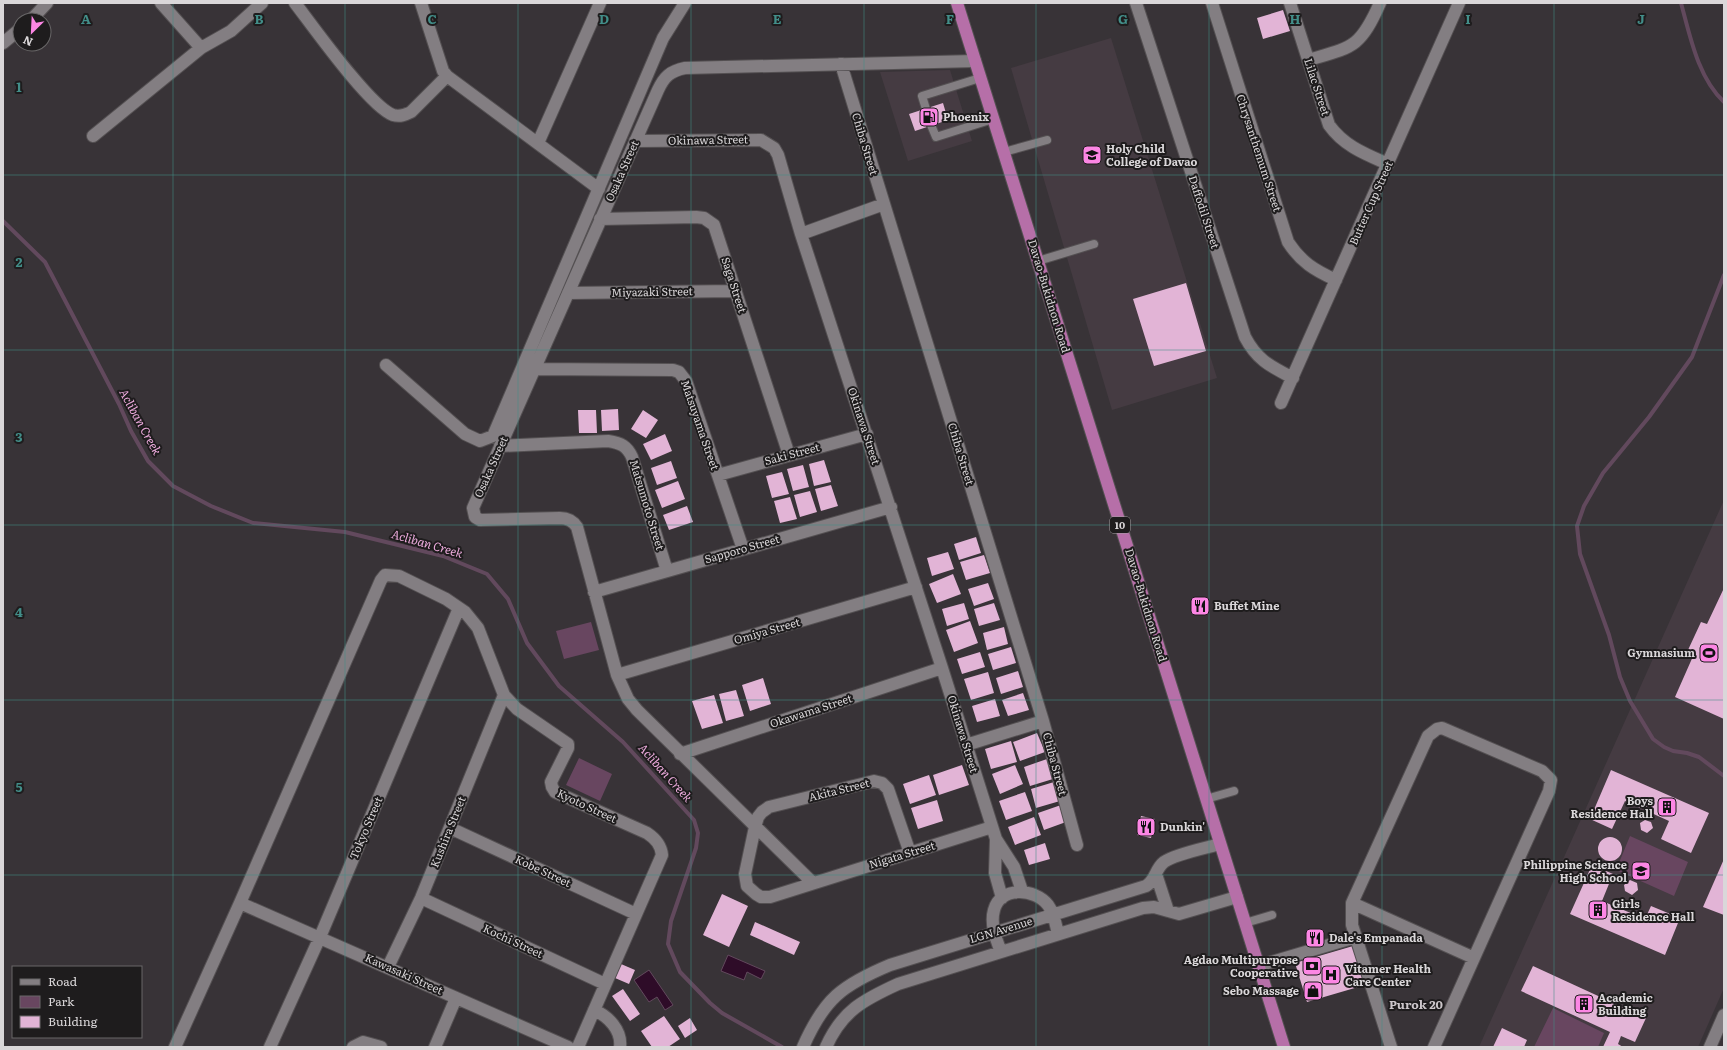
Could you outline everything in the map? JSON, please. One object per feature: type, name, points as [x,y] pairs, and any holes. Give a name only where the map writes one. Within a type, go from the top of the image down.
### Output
[{"type":"highway","name":"Davao-Bukidnon Road","points":[[957,3],[1284,1047]]},
{"type":"street","points":[[39,12],[47,3]]},
{"type":"street","points":[[161,3],[201,48]]},
{"type":"street","points":[[93,136],[201,48],[230,31],[262,3]]},
{"type":"street","points":[[295,3],[345,68],[377,104],[393,115],[405,115],[411,112],[447,76]]},
{"type":"street","points":[[421,3],[443,70],[447,76],[599,189]]},
{"type":"street","points":[[538,143],[600,3]]},
{"type":"street","points":[[386,365],[465,434],[480,441],[493,436],[663,38],[684,3]]},
{"type":"street","name":"Daffodil Street","points":[[1136,3],[1245,337],[1252,351],[1264,362],[1292,378]]},
{"type":"street","name":"Chrysanthemum Street","points":[[1212,3],[1288,242],[1297,255],[1307,264],[1336,280]]},
{"type":"street","name":"Lilac Street","points":[[1290,3],[1325,115],[1336,135],[1347,145],[1388,164]]},
{"type":"street","points":[[1308,60],[1345,50],[1357,42],[1365,33],[1380,3]]},
{"type":"street","name":"Butter Cup Street","points":[[1281,403],[1459,3]]},
{"type":"street","points":[[3,43],[12,36]]},
{"type":"street","name":"Osaka Street","points":[[594,592],[577,527],[570,520],[560,518],[487,521],[480,520],[473,513],[476,501],[500,446],[663,80],[669,73],[675,70],[975,61]]},
{"type":"street","name":"Chiba Street","points":[[841,64],[1043,721],[1077,845]]},
{"type":"street","name":"Okinawa Street","points":[[635,142],[752,140],[768,143],[774,148],[778,155],[801,234],[891,507],[994,833]]},
{"type":"street","points":[[801,234],[884,204]]},
{"type":"street","name":"Saga Street","points":[[600,219],[696,217],[709,221],[714,225],[789,455]]},
{"type":"street","name":"Miyazaki Street","points":[[568,294],[736,291]]},
{"type":"street","name":"Matsuyama Street","points":[[534,369],[673,370],[679,372],[686,381],[742,549]]},
{"type":"street","name":"Saki Street","points":[[718,475],[867,434]]},
{"type":"street","name":"Matsumoto Street","points":[[500,446],[608,441],[624,445],[632,457],[667,571]]},
{"type":"street","name":"Sapporo Street","points":[[594,592],[891,507]]},
{"type":"street","name":"Kyoto Street","points":[[240,903],[381,580],[386,575],[399,576],[426,588],[465,612],[478,628],[504,695],[517,708],[568,744],[568,748],[552,782],[552,787],[555,792],[647,833],[658,843],[662,855],[604,984],[578,1047]]},
{"type":"street","name":"Omiya Street","points":[[617,676],[916,587]]},
{"type":"street","points":[[594,592],[617,676],[628,698],[637,710],[680,754],[813,883]]},
{"type":"street","name":"Tokyo Street","points":[[270,1047],[320,937],[459,608]]},
{"type":"street","name":"Okawama Street","points":[[680,754],[942,668]]},
{"type":"street","name":"Kushira Street","points":[[388,967],[421,898],[504,695]]},
{"type":"street","points":[[966,745],[1043,721]]},
{"type":"street","points":[[1390,1047],[1352,925],[1352,903],[1428,736],[1432,731],[1437,729],[1449,730],[1542,771],[1551,780],[1550,791],[1434,1047]]},
{"type":"street","name":"Akita Street","points":[[813,883],[770,897],[761,896],[751,891],[747,886],[745,874],[755,827],[762,812],[769,807],[874,781],[882,783],[888,789],[910,853]]},
{"type":"street","name":"Kobe Street","points":[[450,828],[636,914]]},
{"type":"street","points":[[994,833],[1014,867],[1022,891]]},
{"type":"street","points":[[994,833],[995,873],[1002,898]]},
{"type":"street","name":"Nigata Street","points":[[813,883],[910,853],[994,833]]},
{"type":"street","name":"LGN Avenue","points":[[803,1047],[810,1030],[824,1007],[837,994],[864,977],[902,961],[1146,886],[1152,882],[1159,867],[1168,860],[1220,844]]},
{"type":"street","points":[[1156,874],[1168,911]]},
{"type":"street","points":[[1001,952],[992,924],[994,908],[1002,898],[1022,891],[1044,900],[1052,914],[1058,934]]},
{"type":"street","name":"LGN Avenue","points":[[828,1043],[841,1020],[851,1010],[885,990],[908,981],[1143,908],[1154,907],[1179,914],[1237,897]]},
{"type":"street","name":"Kochi Street","points":[[421,898],[604,984]]},
{"type":"street","points":[[175,1047],[240,903]]},
{"type":"street","name":"Kawasaki Street","points":[[240,903],[568,1047]]},
{"type":"street","points":[[1352,903],[1474,958]]},
{"type":"street","points":[[1258,966],[1356,937]]},
{"type":"street","points":[[902,961],[908,981]]},
{"type":"street","points":[[434,1047],[456,998]]},
{"type":"street","points":[[824,1007],[841,1020]]},
{"type":"street","points":[[594,1010],[607,1018],[614,1026],[619,1035],[620,1047]]},
{"type":"street","points":[[1716,1044],[1724,1015]]},
{"type":"street","points":[[355,1045],[363,1042],[381,1047]]},
{"type":"lane","points":[[926,109],[922,96],[980,78]]},
{"type":"lane","points":[[932,125],[936,137],[993,119]]},
{"type":"lane","points":[[1004,152],[1047,140]]},
{"type":"lane","points":[[1038,261],[1094,244]]},
{"type":"lane","points":[[1206,799],[1234,791]]},
{"type":"lane","points":[[1245,923],[1272,915]]},
{"type":"shaded area","name":"Holy Child College of Davao","points":[[1111,38],[1217,378],[1112,410],[1011,68]]},
{"type":"shaded area","points":[[950,70],[972,141],[908,161],[880,72]]},
{"type":"shaded area","name":"Philippine Science High School","points":[[1724,500],[1724,988],[1698,1047],[1479,1047]]},
{"type":"shaded area","points":[[728,955],[765,971],[761,979],[747,972],[744,980],[721,971]]},
{"type":"shaded area","points":[[649,970],[673,1005],[665,1010],[657,997],[649,1002],[634,980]]},
{"type":"green space","points":[[591,622],[599,650],[564,659],[556,631]]},
{"type":"green space","points":[[579,758],[612,774],[600,801],[566,785]]},
{"type":"green space","points":[[1630,836],[1688,862],[1674,896],[1616,870]]},
{"type":"green space","points":[[1553,1008],[1604,1033],[1598,1047],[1534,1047]]},
{"type":"building","points":[[1283,10],[1290,31],[1263,39],[1257,18]]},
{"type":"building","name":"Phoenix","points":[[943,103],[948,120],[915,131],[909,114]]},
{"type":"building","points":[[1186,283],[1206,351],[1154,366],[1133,299]]},
{"type":"building","points":[[618,409],[619,430],[602,431],[601,410]]},
{"type":"building","points":[[578,410],[596,410],[597,433],[579,433]]},
{"type":"building","points":[[643,410],[658,420],[646,438],[631,429]]},
{"type":"building","points":[[665,434],[672,451],[651,460],[643,444]]},
{"type":"building","points":[[824,460],[831,482],[814,486],[809,464]]},
{"type":"building","points":[[671,461],[677,478],[657,485],[651,468]]},
{"type":"building","points":[[803,465],[809,487],[793,491],[787,469]]},
{"type":"building","points":[[782,472],[789,494],[772,498],[766,476]]},
{"type":"building","points":[[678,481],[685,499],[662,508],[655,490]]},
{"type":"building","points":[[831,485],[838,506],[821,511],[815,489]]},
{"type":"building","points":[[810,491],[817,512],[800,517],[794,495]]},
{"type":"building","points":[[790,497],[797,519],[780,523],[774,501]]},
{"type":"building","points":[[687,506],[693,522],[669,530],[663,515]]},
{"type":"building","points":[[976,537],[981,553],[959,560],[954,544]]},
{"type":"building","points":[[948,552],[954,569],[932,576],[927,558]]},
{"type":"building","points":[[984,555],[990,573],[966,580],[960,562]]},
{"type":"building","points":[[953,574],[961,594],[937,603],[929,584]]},
{"type":"building","points":[[988,583],[994,599],[974,606],[968,589]]},
{"type":"building","name":"Gymnasium","points":[[1724,588],[1724,719],[1675,697],[1694,654],[1688,650],[1701,622],[1707,624]]},
{"type":"building","points":[[964,603],[969,619],[947,626],[942,609]]},
{"type":"building","points":[[994,603],[1000,620],[979,626],[974,609]]},
{"type":"building","points":[[970,621],[978,643],[954,652],[946,630]]},
{"type":"building","points":[[1004,627],[1008,644],[987,650],[983,633]]},
{"type":"building","points":[[1011,647],[1016,663],[993,670],[988,654]]},
{"type":"building","points":[[980,652],[985,667],[962,674],[957,659]]},
{"type":"building","points":[[1018,671],[1023,687],[1001,694],[996,678]]},
{"type":"building","points":[[988,672],[994,693],[971,700],[964,679]]},
{"type":"building","points":[[763,678],[771,704],[750,711],[742,685]]},
{"type":"building","points":[[736,690],[744,716],[726,721],[719,694]]},
{"type":"building","points":[[1023,693],[1029,710],[1008,716],[1002,700]]},
{"type":"building","points":[[714,695],[723,723],[702,729],[692,701]]},
{"type":"building","points":[[995,699],[1000,716],[977,722],[972,706]]},
{"type":"building","points":[[1037,733],[1045,752],[1020,761],[1013,742]]},
{"type":"building","points":[[1011,741],[1017,762],[991,769],[985,749]]},
{"type":"building","points":[[1047,759],[1053,779],[1030,786],[1024,767]]},
{"type":"building","points":[[962,765],[969,785],[939,795],[933,775]]},
{"type":"building","points":[[1015,765],[1023,784],[1000,794],[992,774]]},
{"type":"building","name":"Boys Residence Hall","points":[[1611,770],[1709,813],[1691,853],[1661,839],[1669,821],[1625,801],[1612,829],[1590,819]]},
{"type":"building","points":[[929,775],[936,795],[910,804],[903,784]]},
{"type":"building","points":[[1054,782],[1060,801],[1036,808],[1031,789]]},
{"type":"building","points":[[1025,792],[1032,811],[1006,820],[999,801]]},
{"type":"building","points":[[937,800],[943,821],[918,829],[911,808]]},
{"type":"building","points":[[1061,805],[1066,822],[1044,830],[1038,813]]},
{"type":"building","name":"Dunkin'","points":[[1141,816],[1155,819],[1151,838],[1137,835]]},
{"type":"building","points":[[1034,817],[1041,835],[1015,845],[1008,827]]},
{"type":"building","points":[[1645,820],[1651,822],[1653,828],[1647,833],[1641,830],[1640,823]]},
{"type":"building","points":[[1610,837],[1615,838],[1621,844],[1621,854],[1615,860],[1610,861],[1605,860],[1599,854],[1598,849],[1599,844],[1605,838]]},
{"type":"building","points":[[1045,843],[1050,859],[1029,865],[1024,850]]},
{"type":"building","points":[[1724,859],[1724,915],[1703,907]]},
{"type":"building","name":"Girls Residence Hall","points":[[1592,865],[1613,874],[1602,901],[1645,919],[1651,906],[1680,918],[1665,955],[1570,914]]},
{"type":"building","points":[[1630,880],[1637,883],[1638,890],[1632,895],[1625,891],[1624,885]]},
{"type":"building","points":[[722,894],[748,906],[729,947],[703,935]]},
{"type":"building","points":[[755,922],[800,942],[794,955],[750,935]]},
{"type":"building","name":"Vitamer Health Care Center","points":[[1353,946],[1365,985],[1307,1002],[1295,963]]},
{"type":"building","points":[[621,964],[635,970],[629,984],[615,978]]},
{"type":"building","name":"Academic Building","points":[[1533,966],[1646,1018],[1635,1042],[1621,1036],[1618,1044],[1623,1047],[1603,1047],[1610,1032],[1521,991]]},
{"type":"building","points":[[623,989],[640,1014],[630,1021],[612,996]]},
{"type":"building","points":[[664,1016],[680,1039],[668,1047],[652,1047],[641,1031]]},
{"type":"building","points":[[690,1018],[697,1030],[685,1038],[678,1026]]},
{"type":"building","points":[[1502,1028],[1527,1040],[1524,1047],[1493,1047]]},
{"type":"waterway","points":[[1681,3],[1701,69],[1715,92],[1724,102]]},
{"type":"waterway","name":"Acliban Creek","points":[[3,221],[45,262],[119,404],[131,431],[148,461],[173,486],[211,506],[253,523],[345,532],[443,556],[487,574],[508,599],[527,643],[559,686],[623,742],[694,820],[698,833],[696,848],[671,921],[668,944],[680,972],[710,1003],[722,1013],[782,1047]]},
{"type":"waterway","points":[[1724,275],[1692,357],[1649,417],[1603,473],[1584,506],[1577,526],[1580,554],[1609,635],[1620,677],[1630,701],[1653,739],[1664,747],[1673,751],[1699,757],[1724,776]]},
{"type":"place","name":"Phoenix","points":[[929,117]]},
{"type":"place","name":"Holy Child College of Davao","points":[[1092,155]]},
{"type":"place","name":"Buffet Mine","points":[[1200,606]]},
{"type":"place","name":"Gymnasium","points":[[1709,653]]},
{"type":"place","name":"Boys Residence Hall","points":[[1667,807]]},
{"type":"place","name":"Dunkin'","points":[[1146,827]]},
{"type":"place","name":"Philippine Science High School","points":[[1641,871]]},
{"type":"place","name":"Girls Residence Hall","points":[[1598,910]]},
{"type":"place","name":"Dale's Empanada","points":[[1315,938]]},
{"type":"place","name":"Agdao Multipurpose Cooperative","points":[[1312,966]]},
{"type":"place","name":"Vitamer Health Care Center","points":[[1331,975]]},
{"type":"place","name":"Sebo Massage","points":[[1313,991]]},
{"type":"place","name":"Academic Building","points":[[1584,1004]]},
{"type":"district","name":"Purok 20","points":[[1416,1005]]}]
